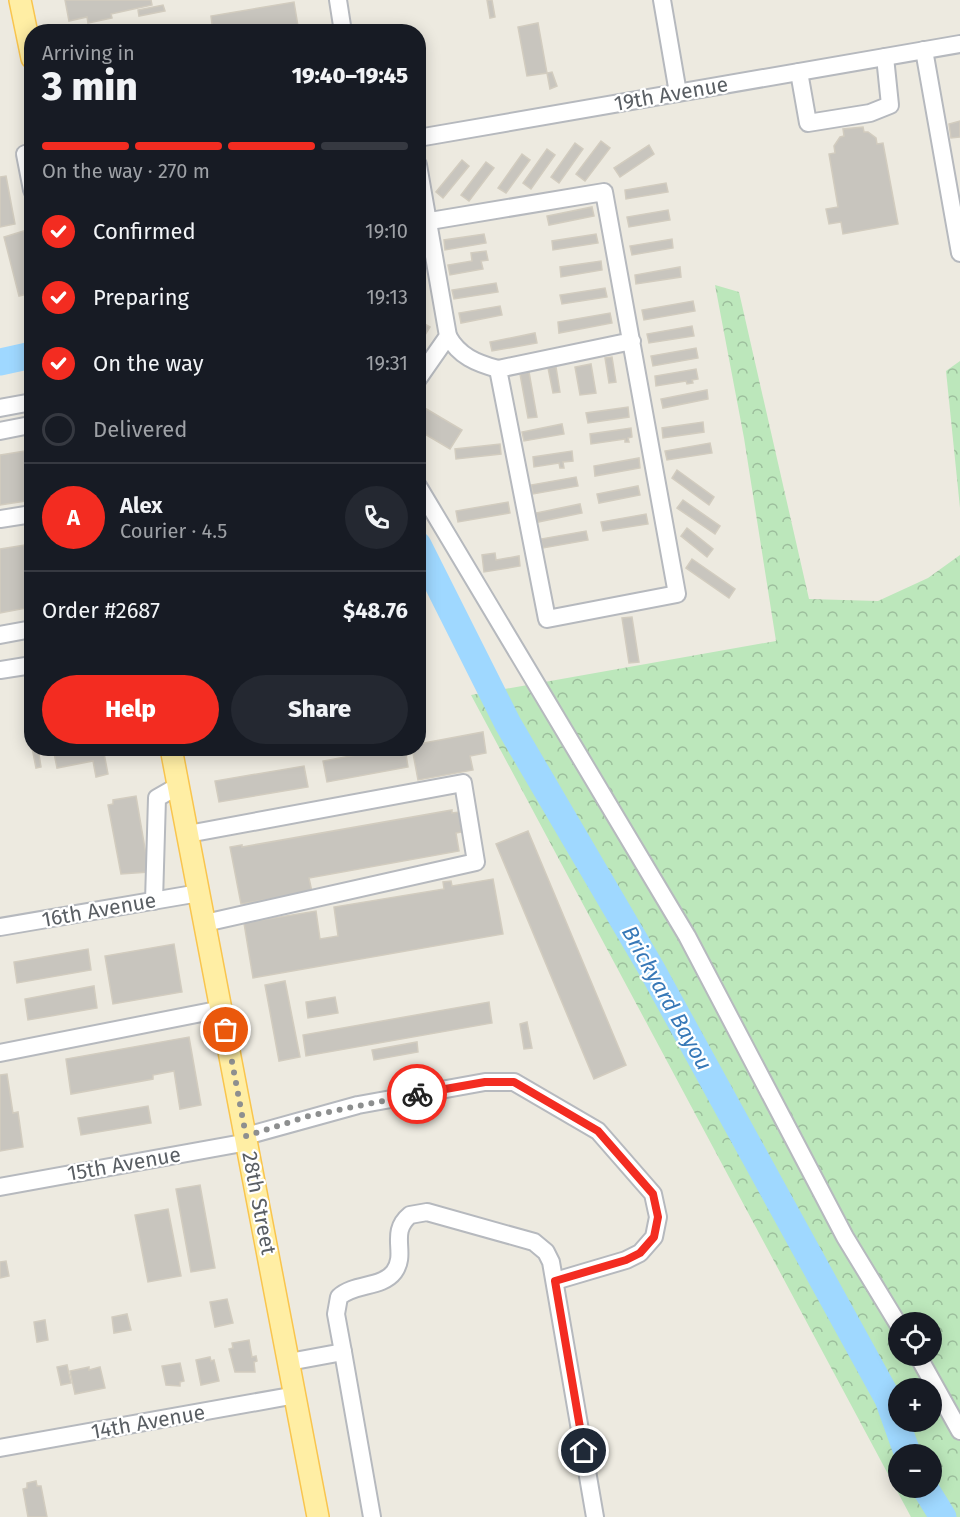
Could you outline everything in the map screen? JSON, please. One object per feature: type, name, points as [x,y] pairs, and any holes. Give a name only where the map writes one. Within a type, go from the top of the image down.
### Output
[{"type":"main road","points":[[20,0],[25,24]]},
{"type":"main road","name":"28th Street","points":[[172,756],[318,1517]]},
{"type":"street","points":[[338,0],[342,24]]},
{"type":"street","points":[[662,0],[678,93]]},
{"type":"street","name":"19th Avenue","points":[[426,137],[960,44]]},
{"type":"street","points":[[924,50],[960,253]]},
{"type":"street","points":[[799,72],[807,123],[870,113],[890,105],[885,57]]},
{"type":"street","points":[[426,222],[604,192],[677,594],[547,619],[524,515],[498,369]]},
{"type":"street","points":[[426,232],[448,336],[455,350],[480,364],[498,369],[632,341]]},
{"type":"street","points":[[426,368],[448,336]]},
{"type":"street","points":[[0,408],[24,404]]},
{"type":"street","points":[[0,430],[24,426]]},
{"type":"street","points":[[426,499],[687,936],[844,1237],[891,1312]]},
{"type":"street","points":[[0,519],[24,515]]},
{"type":"street","points":[[0,635],[24,630]]},
{"type":"street","points":[[0,670],[24,666]]},
{"type":"street","points":[[188,834],[463,783],[476,862],[205,923]]},
{"type":"street","points":[[154,901],[157,798],[178,786]]},
{"type":"street","name":"16th Avenue","points":[[0,927],[199,893]]},
{"type":"street","points":[[0,1053],[222,1009]]},
{"type":"street","name":"15th Avenue","points":[[0,1187],[247,1139],[358,1105],[485,1082],[514,1082],[598,1131],[653,1194],[658,1217],[654,1237],[640,1253],[626,1260],[555,1281]]},
{"type":"street","points":[[372,1517],[336,1314],[339,1297],[352,1287],[377,1281],[394,1272],[398,1262],[398,1230],[410,1215],[427,1212],[534,1242],[546,1252],[555,1281],[595,1517]]},
{"type":"street","points":[[290,1362],[343,1352]]},
{"type":"street","points":[[924,1366],[960,1431]]},
{"type":"street","name":"14th Avenue","points":[[0,1448],[296,1395]]},
{"type":"green space","points":[[715,285],[739,292],[809,599],[878,601],[928,578],[960,555],[960,1517],[911,1517],[901,1498],[942,1498],[942,1444],[888,1444],[888,1474],[471,695],[776,641],[744,438]]},
{"type":"green space","points":[[960,361],[960,508],[946,371]]},
{"type":"building","points":[[65,0],[151,0],[152,5],[111,14],[112,18],[88,23],[87,17],[69,21]]},
{"type":"building","points":[[487,0],[492,0],[495,17],[490,18]]},
{"type":"building","points":[[294,2],[298,24],[212,24],[211,16]]},
{"type":"building","points":[[163,5],[165,11],[139,16],[138,10]]},
{"type":"building","points":[[538,23],[547,73],[527,76],[518,27]]},
{"type":"building","points":[[552,72],[557,86],[550,89],[547,73]]},
{"type":"building","points":[[960,121],[960,137],[951,138],[949,124]]},
{"type":"building","points":[[863,127],[864,132],[876,138],[877,144],[883,143],[898,224],[843,234],[841,222],[829,224],[826,209],[838,207],[829,154],[835,153],[834,146],[840,137],[844,136],[843,129]]},
{"type":"building","points":[[601,141],[610,148],[585,181],[576,174]]},
{"type":"building","points":[[575,143],[583,149],[559,183],[551,177]]},
{"type":"building","points":[[649,145],[654,154],[620,177],[614,168]]},
{"type":"building","points":[[547,149],[555,155],[531,189],[523,183]]},
{"type":"building","points":[[522,154],[530,160],[506,193],[498,188]]},
{"type":"building","points":[[462,160],[469,166],[443,198],[436,192]]},
{"type":"building","points":[[486,162],[494,168],[469,201],[461,195]]},
{"type":"building","points":[[6,176],[15,224],[0,227],[0,177]]},
{"type":"building","points":[[666,183],[668,192],[626,199],[625,190]]},
{"type":"building","points":[[592,207],[594,216],[549,225],[547,216]]},
{"type":"building","points":[[668,210],[670,220],[629,227],[627,217]]},
{"type":"building","points":[[24,231],[24,295],[19,296],[4,237]]},
{"type":"building","points":[[484,234],[486,243],[445,250],[444,240]]},
{"type":"building","points":[[596,234],[598,243],[553,250],[552,241]]},
{"type":"building","points":[[672,239],[673,248],[632,255],[630,246]]},
{"type":"building","points":[[486,251],[488,260],[481,261],[483,269],[450,275],[448,265],[472,261],[471,253]]},
{"type":"building","points":[[601,261],[602,270],[561,277],[560,267]]},
{"type":"building","points":[[680,267],[681,277],[636,284],[635,275]]},
{"type":"building","points":[[496,283],[498,292],[454,299],[452,290]]},
{"type":"building","points":[[605,288],[607,297],[562,304],[560,295]]},
{"type":"building","points":[[693,301],[695,311],[644,320],[642,310]]},
{"type":"building","points":[[500,306],[502,315],[461,323],[459,313]]},
{"type":"building","points":[[610,313],[612,323],[559,333],[558,322]]},
{"type":"building","points":[[692,326],[694,336],[649,343],[647,334]]},
{"type":"building","points":[[535,333],[537,343],[492,351],[490,342]]},
{"type":"building","points":[[696,348],[698,358],[653,366],[651,356]]},
{"type":"building","points":[[612,357],[616,382],[609,383],[605,358]]},
{"type":"building","points":[[591,364],[596,393],[580,395],[575,367]]},
{"type":"building","points":[[556,367],[560,392],[553,393],[548,368]]},
{"type":"building","points":[[696,369],[698,379],[692,380],[693,383],[687,384],[686,381],[656,386],[655,376]]},
{"type":"building","points":[[529,372],[537,417],[528,418],[520,374]]},
{"type":"building","points":[[707,390],[708,399],[663,408],[661,399]]},
{"type":"building","points":[[628,407],[629,417],[588,423],[586,413]]},
{"type":"building","points":[[426,409],[462,430],[450,449],[426,435]]},
{"type":"building","points":[[703,422],[704,432],[663,438],[662,428]]},
{"type":"building","points":[[562,424],[564,434],[524,441],[522,432]]},
{"type":"building","points":[[631,428],[632,437],[628,438],[629,442],[625,442],[625,439],[591,444],[590,434]]},
{"type":"building","points":[[710,443],[712,453],[667,460],[665,451]]},
{"type":"building","points":[[500,444],[501,454],[456,459],[455,449]]},
{"type":"building","points":[[24,451],[24,501],[0,505],[0,455]]},
{"type":"building","points":[[572,451],[573,461],[563,462],[564,468],[560,468],[559,463],[534,467],[533,457]]},
{"type":"building","points":[[639,458],[640,468],[595,476],[594,466]]},
{"type":"building","points":[[677,470],[714,497],[709,505],[672,478]]},
{"type":"building","points":[[576,477],[578,486],[533,494],[531,485]]},
{"type":"building","points":[[638,486],[640,495],[599,503],[597,494]]},
{"type":"building","points":[[683,500],[720,526],[715,534],[677,508]]},
{"type":"building","points":[[508,502],[510,513],[458,522],[456,511]]},
{"type":"building","points":[[580,504],[582,513],[538,522],[536,513]]},
{"type":"building","points":[[646,514],[648,524],[603,531],[601,522]]},
{"type":"building","points":[[687,528],[713,549],[707,557],[681,536]]},
{"type":"building","points":[[586,531],[588,540],[543,548],[541,539]]},
{"type":"building","points":[[24,545],[24,608],[0,613],[0,549]]},
{"type":"building","points":[[495,553],[496,560],[519,556],[520,566],[484,572],[482,555]]},
{"type":"building","points":[[692,559],[735,589],[729,598],[686,568]]},
{"type":"building","points":[[632,617],[639,662],[629,663],[622,618]]},
{"type":"building","points":[[483,732],[486,753],[470,756],[473,770],[418,780],[414,756],[426,756],[426,743]]},
{"type":"building","points":[[34,756],[39,756],[41,767],[36,768]]},
{"type":"building","points":[[55,756],[105,756],[108,774],[96,777],[93,761],[57,768]]},
{"type":"building","points":[[350,756],[406,756],[408,767],[327,782],[323,761]]},
{"type":"building","points":[[304,766],[308,787],[219,802],[215,781]]},
{"type":"building","points":[[136,796],[149,872],[121,874],[108,805],[113,804],[113,800]]},
{"type":"building","points":[[452,810],[452,813],[459,812],[462,832],[456,833],[459,851],[309,878],[312,892],[241,904],[230,847],[242,845],[242,847]]},
{"type":"building","points":[[528,831],[626,1065],[594,1079],[496,844]]},
{"type":"building","points":[[493,879],[503,934],[253,978],[244,923],[316,911],[320,939],[338,936],[334,907],[444,889],[443,882],[451,881],[452,886]]},
{"type":"building","points":[[174,944],[182,992],[113,1004],[105,956]]},
{"type":"building","points":[[88,949],[91,970],[17,983],[14,962]]},
{"type":"building","points":[[285,981],[300,1057],[279,1061],[265,985]]},
{"type":"building","points":[[94,986],[97,1008],[28,1020],[25,999]]},
{"type":"building","points":[[335,997],[338,1013],[308,1018],[306,1002]]},
{"type":"building","points":[[489,1002],[492,1023],[306,1056],[303,1035]]},
{"type":"building","points":[[527,1022],[532,1048],[524,1049],[520,1024]]},
{"type":"building","points":[[189,1037],[201,1105],[180,1109],[174,1071],[153,1075],[153,1079],[71,1094],[66,1059]]},
{"type":"building","points":[[417,1042],[418,1052],[374,1060],[372,1050]]},
{"type":"building","points":[[7,1074],[13,1113],[18,1112],[23,1147],[0,1151],[0,1075]]},
{"type":"building","points":[[148,1106],[151,1123],[81,1135],[78,1118]]},
{"type":"building","points":[[200,1185],[215,1268],[191,1272],[176,1189]]},
{"type":"building","points":[[168,1209],[181,1276],[148,1282],[135,1215]]},
{"type":"building","points":[[6,1261],[9,1276],[0,1278],[0,1262]]},
{"type":"building","points":[[227,1299],[233,1323],[215,1327],[210,1302]]},
{"type":"building","points":[[127,1314],[131,1330],[114,1333],[112,1317]]},
{"type":"building","points":[[45,1320],[48,1340],[37,1342],[34,1322]]},
{"type":"building","points":[[249,1340],[252,1357],[256,1356],[257,1361],[254,1362],[255,1372],[235,1372],[229,1349],[233,1348],[232,1343]]},
{"type":"building","points":[[210,1357],[211,1361],[214,1360],[219,1381],[201,1385],[196,1360]]},
{"type":"building","points":[[180,1363],[184,1381],[180,1382],[180,1386],[166,1385],[162,1366]]},
{"type":"building","points":[[67,1365],[71,1383],[61,1385],[57,1367]]},
{"type":"building","points":[[89,1367],[89,1370],[100,1367],[105,1388],[75,1394],[70,1371]]},
{"type":"building","points":[[36,1481],[37,1486],[41,1486],[47,1517],[28,1517],[23,1489],[27,1488],[27,1483]]},
{"type":"waterway","name":"Brickyard Bayou","points":[[0,362],[24,357]]},
{"type":"waterway","name":"Brickyard Bayou","points":[[426,561],[508,724],[651,968],[888,1399],[904,1444]]},
{"type":"waterway","name":"Brickyard Bayou","points":[[931,1498],[943,1517]]},
{"type":"way so far","points":[[226,1030],[246,1136],[309,1116],[417,1094]]},
{"type":"route","points":[[417,1094],[485,1082],[514,1082],[598,1131],[653,1194],[658,1217],[654,1237],[640,1253],[626,1260],[555,1281],[584,1451]]}]
